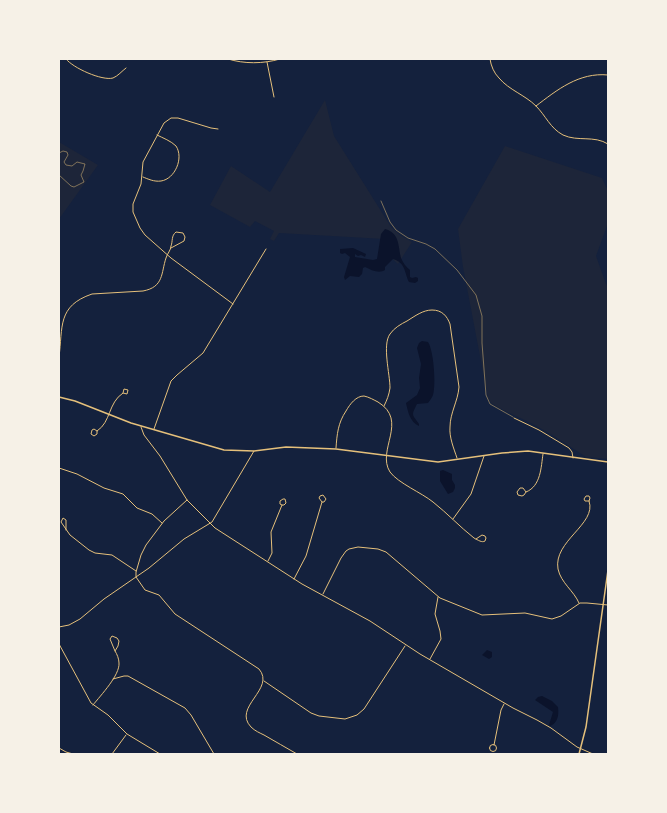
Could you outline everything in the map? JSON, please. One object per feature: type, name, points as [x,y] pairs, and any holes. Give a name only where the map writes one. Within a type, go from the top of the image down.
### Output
[{"type":"street","points":[[66,59],[70,64],[104,78],[115,77],[126,68]]},
{"type":"street","points":[[228,59],[246,62],[267,62],[280,59]]},
{"type":"street","points":[[490,59],[494,71],[502,81],[536,106],[550,125],[561,134],[574,138],[598,139],[608,144]]},
{"type":"street","points":[[267,62],[274,97]]},
{"type":"street","points":[[536,106],[569,83],[588,77],[608,75]]},
{"type":"street","points":[[218,129],[180,118],[174,118],[164,123],[144,158],[140,188],[134,204],[134,217],[145,235],[167,254],[233,304]]},
{"type":"street","points":[[142,176],[155,181],[163,180],[170,176],[178,163],[179,154],[176,146],[157,135]]},
{"type":"street","points":[[59,357],[62,320],[71,305],[92,294],[143,291],[151,288],[160,279],[167,254],[171,248],[174,233],[183,233],[185,237],[184,242],[171,248]]},
{"type":"street","points":[[154,430],[171,381],[202,354],[266,249]]},
{"type":"street","points":[[384,406],[389,396],[390,387],[387,342],[390,333],[400,325],[423,312],[435,310],[443,313],[450,324],[459,386],[450,427],[457,460]]},
{"type":"street","points":[[97,431],[103,426],[115,400],[123,393]]},
{"type":"street","points":[[59,397],[75,401],[141,426],[220,450],[254,451],[286,447],[336,449],[432,462],[444,462],[484,455],[522,451],[608,462]]},
{"type":"street","points":[[336,449],[340,422],[347,409],[356,399],[360,397],[368,397],[384,406],[391,416],[392,425],[387,455],[388,466],[391,474],[432,501],[476,539],[482,542],[485,541],[486,538],[482,535],[476,539]]},
{"type":"street","points":[[514,418],[539,430],[569,448],[572,452],[573,458]]},
{"type":"street","points":[[141,426],[144,435],[158,452],[187,500],[209,524],[244,548],[294,579],[370,622],[405,646],[504,703],[552,728],[581,749],[593,754]]},
{"type":"street","points":[[59,627],[69,625],[79,620],[97,604],[136,577],[184,539],[209,524],[216,517],[254,451]]},
{"type":"street","points":[[526,492],[524,489],[520,488],[517,492],[518,495],[522,496],[536,484],[543,454]]},
{"type":"street","points":[[452,519],[471,494],[484,455]]},
{"type":"street","points":[[59,468],[77,474],[100,487],[123,494],[137,508],[152,514],[162,523]]},
{"type":"street","points":[[187,500],[162,523],[144,549],[136,572],[136,577],[145,590],[159,595],[175,614],[257,666],[262,673],[263,681],[247,710],[247,722],[254,729],[297,754]]},
{"type":"street","points":[[294,579],[306,556],[322,502]]},
{"type":"street","points":[[580,603],[560,576],[558,563],[559,554],[563,546],[580,528],[587,517],[590,506],[588,502]]},
{"type":"street","points":[[268,562],[272,553],[271,532],[282,505]]},
{"type":"street","points":[[66,530],[66,521],[62,518],[60,522],[66,530],[71,536],[89,550],[95,553],[112,555],[136,572]]},
{"type":"street","points":[[323,595],[343,554],[350,549],[358,547],[378,549],[386,552],[438,597],[482,615],[525,613],[548,619],[561,616],[580,603],[608,605]]},
{"type":"street","points":[[579,754],[586,727],[608,570]]},
{"type":"street","points":[[430,660],[440,639],[440,631],[435,614],[438,597]]},
{"type":"street","points":[[93,705],[113,679],[119,664],[110,639],[112,636],[117,638],[119,641],[115,651]]},
{"type":"street","points":[[59,644],[93,705],[108,714],[127,734],[160,754]]},
{"type":"street","points":[[263,681],[315,715],[341,719],[349,718],[357,715],[364,709],[405,646]]},
{"type":"street","points":[[113,679],[128,676],[185,708],[191,715],[214,754]]},
{"type":"street","points":[[494,745],[501,710],[504,703]]},
{"type":"street","points":[[112,754],[127,734]]},
{"type":"street","points":[[59,748],[66,753],[73,754]]},
{"type":"street","points":[[289,754],[291,750]]},
{"type":"lane","points":[[381,201],[390,222],[396,230],[408,238],[426,244],[435,249],[456,270],[476,295],[482,316],[482,343],[486,395],[490,404],[514,418]]},
{"type":"path","points":[[59,153],[62,151],[67,152],[68,155],[64,162],[66,165],[72,166],[76,162],[85,164],[81,175],[84,182],[74,187],[59,175]]},
{"type":"shaded area","points":[[325,100],[334,136],[391,227],[400,235],[412,242],[398,264],[386,253],[385,239],[279,233],[274,241],[270,239],[274,231],[255,221],[250,227],[210,205],[231,166],[270,192]]},
{"type":"shaded area","points":[[59,142],[98,165],[59,219]]},
{"type":"shaded area","points":[[505,146],[602,178],[608,191],[608,223],[596,256],[608,287],[608,459],[586,457],[554,436],[491,403],[488,398],[463,267],[458,229]]},
{"type":"shaded area","points":[[385,229],[390,231],[398,240],[401,258],[410,270],[410,277],[418,278],[418,281],[415,283],[409,282],[402,265],[393,259],[383,271],[375,271],[365,267],[363,268],[362,274],[359,277],[350,276],[345,280],[344,277],[350,257],[345,253],[340,253],[340,249],[353,248],[366,254],[365,257],[355,254],[355,257],[373,260],[377,259],[381,234]]},
{"type":"shaded area","points":[[422,341],[428,342],[432,353],[434,390],[432,398],[428,403],[417,404],[414,411],[413,415],[419,426],[411,419],[406,403],[417,395],[420,388],[419,378],[421,364],[417,348],[419,343]]},
{"type":"shaded area","points":[[443,470],[452,474],[452,480],[455,485],[453,492],[448,494],[440,481],[440,471]]},
{"type":"shaded area","points":[[487,650],[492,652],[492,657],[489,659],[482,655]]},
{"type":"shaded area","points":[[542,696],[552,701],[558,707],[555,723],[550,726],[553,712],[535,700]]}]
